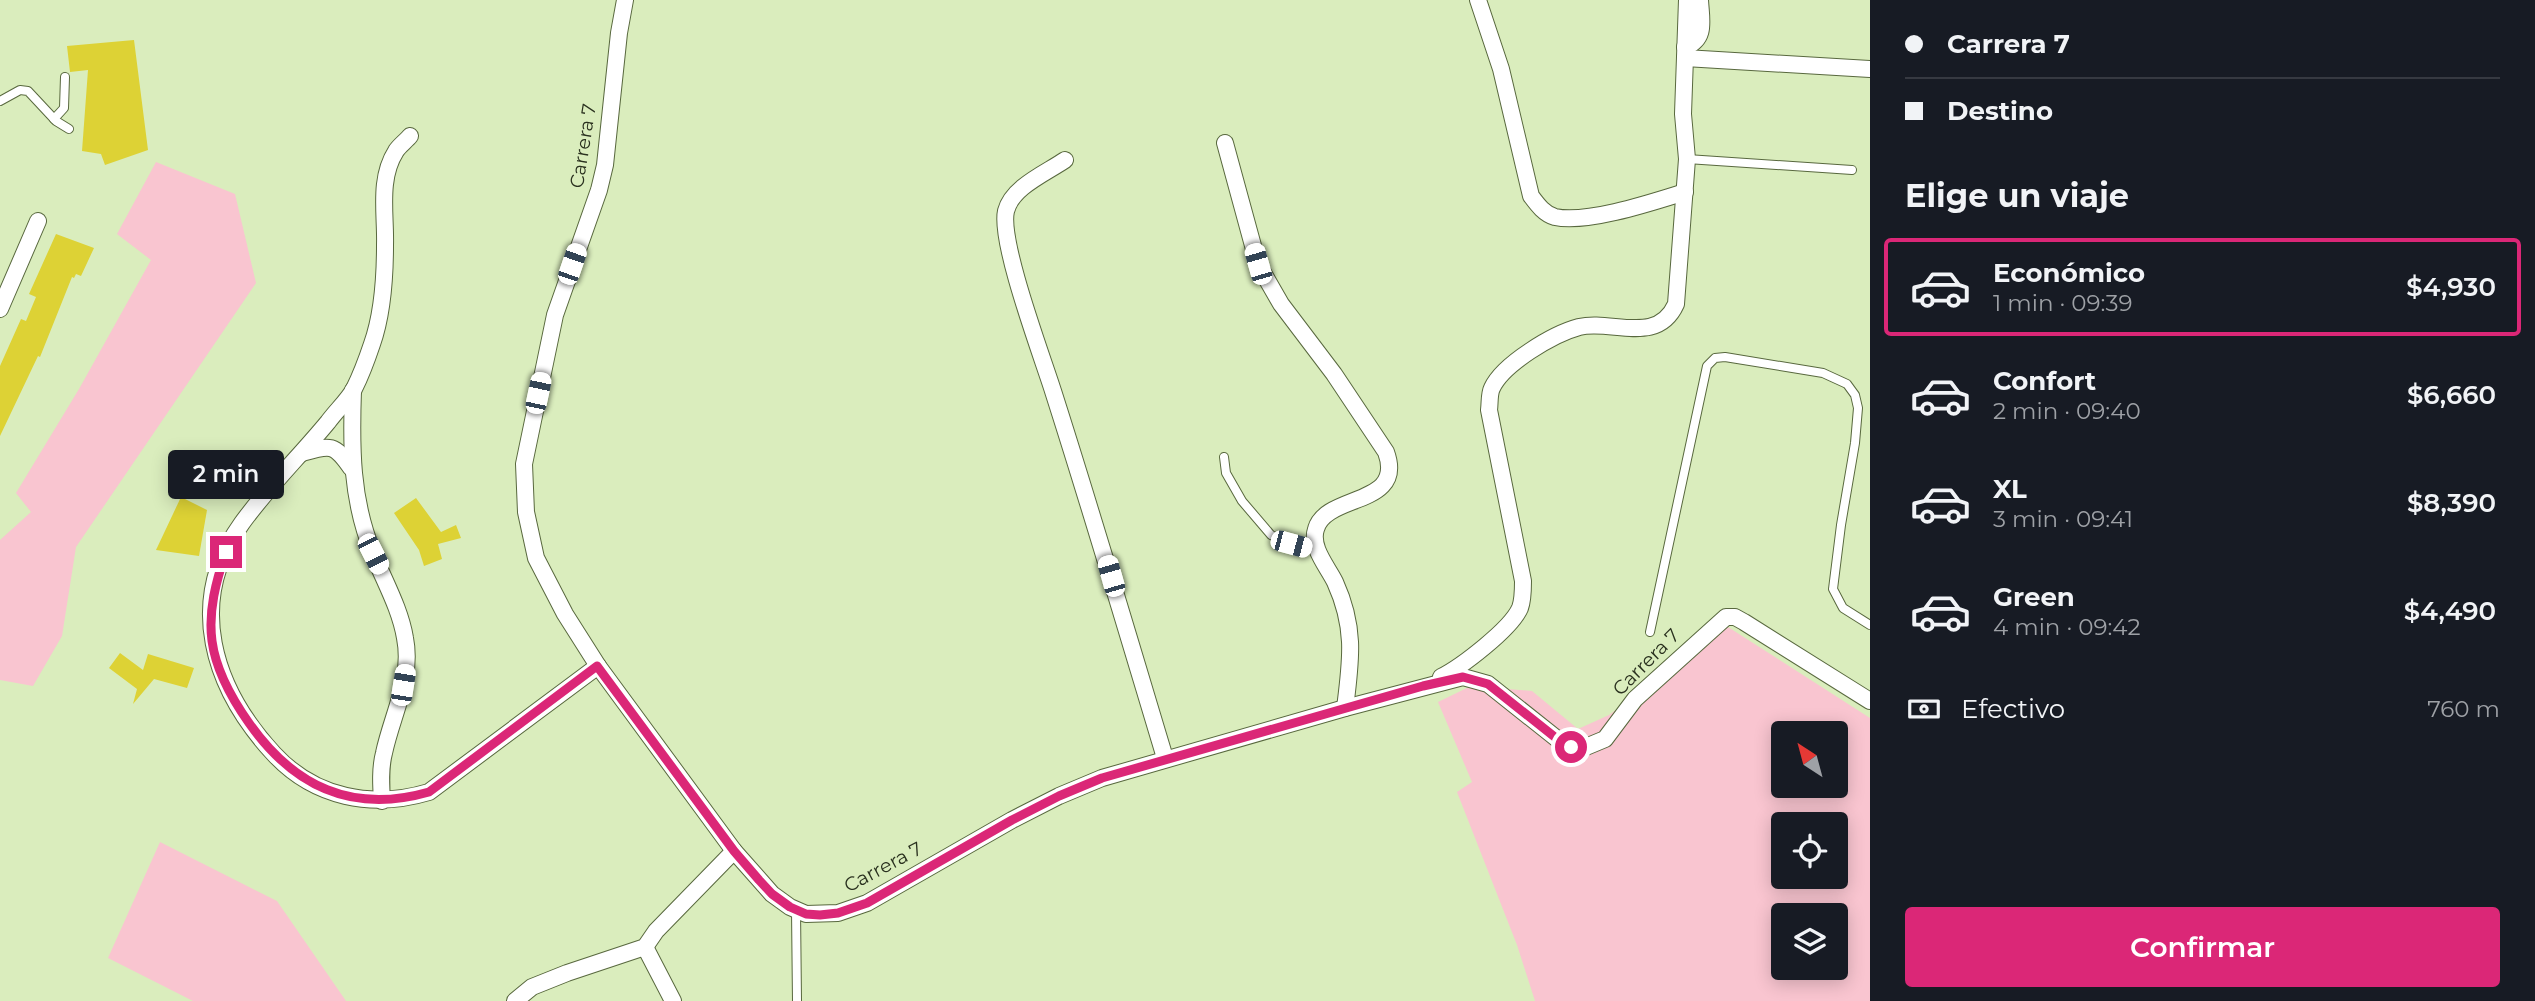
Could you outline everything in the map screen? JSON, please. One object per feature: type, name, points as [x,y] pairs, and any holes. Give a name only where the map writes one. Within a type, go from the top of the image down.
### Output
[{"type":"street","name":"Carrera 7","points":[[625,0],[605,166],[555,315],[524,464],[526,512],[536,558],[565,614],[597,666],[734,851],[772,894],[796,910],[806,914],[829,914],[867,903],[1059,796],[1102,778],[1165,758],[1463,677],[1488,684],[1561,742],[1581,749],[1605,739],[1634,699],[1726,617],[1735,617],[1870,701]]},
{"type":"street","points":[[1478,0],[1501,69],[1531,196],[1541,208],[1553,216],[1574,219],[1630,208],[1685,192]]},
{"type":"street","points":[[1423,686],[1458,668],[1510,622],[1522,605],[1524,581],[1489,410],[1491,390],[1504,369],[1545,342],[1580,327],[1653,327],[1666,320],[1676,304],[1687,159],[1683,114],[1687,0]]},
{"type":"street","points":[[1685,53],[1702,32],[1700,0]]},
{"type":"street","points":[[1685,53],[1870,69]]},
{"type":"street","points":[[410,136],[395,152],[387,178],[383,207],[386,242],[380,313],[373,343],[353,390],[242,524],[226,552],[216,580],[212,642],[221,676],[237,707],[284,765],[323,788],[352,798],[382,801],[404,799],[429,792],[597,666]]},
{"type":"street","points":[[1225,143],[1258,264],[1281,304],[1334,374],[1390,463],[1383,485],[1375,493],[1338,507],[1321,517],[1315,530],[1314,545],[1346,606],[1352,656],[1345,708]]},
{"type":"street","points":[[1065,160],[1018,191],[1006,210],[1006,223],[1014,267],[1165,758]]},
{"type":"street","points":[[0,309],[38,221]]},
{"type":"street","points":[[353,390],[352,470],[356,500],[405,638],[407,663],[383,755],[382,801]]},
{"type":"street","points":[[302,453],[326,446],[339,450],[352,470]]},
{"type":"street","points":[[514,1001],[531,987],[645,947],[656,931],[734,851]]},
{"type":"street","points":[[645,947],[673,1001]]},
{"type":"lane","points":[[54,119],[64,108],[65,77]]},
{"type":"lane","points":[[0,101],[20,90],[28,91],[54,119],[69,129]]},
{"type":"lane","points":[[1687,159],[1852,170]]},
{"type":"lane","points":[[1650,632],[1707,366],[1716,358],[1725,356],[1823,373],[1847,384],[1855,395],[1858,408],[1855,443],[1833,589],[1843,608],[1870,625]]},
{"type":"lane","points":[[1224,457],[1226,473],[1242,501],[1271,535],[1318,551]]},
{"type":"lane","points":[[796,910],[797,1001]]},
{"type":"shaded area","points":[[156,162],[235,194],[256,283],[76,547],[62,636],[33,686],[0,680],[0,540],[31,512],[16,493],[79,389],[151,260],[117,234]]},
{"type":"shaded area","points":[[1728,627],[1870,718],[1870,1001],[1535,1001],[1517,945],[1457,792],[1472,782],[1438,702],[1471,686],[1532,691],[1578,729],[1609,715]]},
{"type":"shaded area","points":[[160,842],[277,901],[346,1001],[193,1001],[108,958]]},
{"type":"building","points":[[134,40],[148,150],[105,165],[101,154],[82,151],[88,70],[70,72],[67,46]]},
{"type":"building","points":[[56,234],[94,248],[81,276],[76,274],[72,277],[40,357],[38,356],[0,436],[0,366],[21,319],[26,321],[36,297],[29,294]]},
{"type":"building","points":[[181,497],[207,510],[199,556],[156,550]]},
{"type":"building","points":[[416,498],[441,532],[456,525],[461,538],[438,544],[442,559],[424,566],[419,550],[394,513]]},
{"type":"building","points":[[120,653],[143,670],[148,654],[194,668],[187,688],[154,679],[133,704],[137,689],[109,668]]},
{"type":"route","points":[[226,552],[216,580],[212,610],[212,642],[221,676],[237,707],[260,738],[284,765],[302,777],[352,798],[382,801],[404,799],[429,792],[597,666],[734,851],[772,894],[806,914],[838,913],[867,903],[1012,820],[1102,778],[1165,758],[1463,677],[1488,684],[1571,747]]}]
